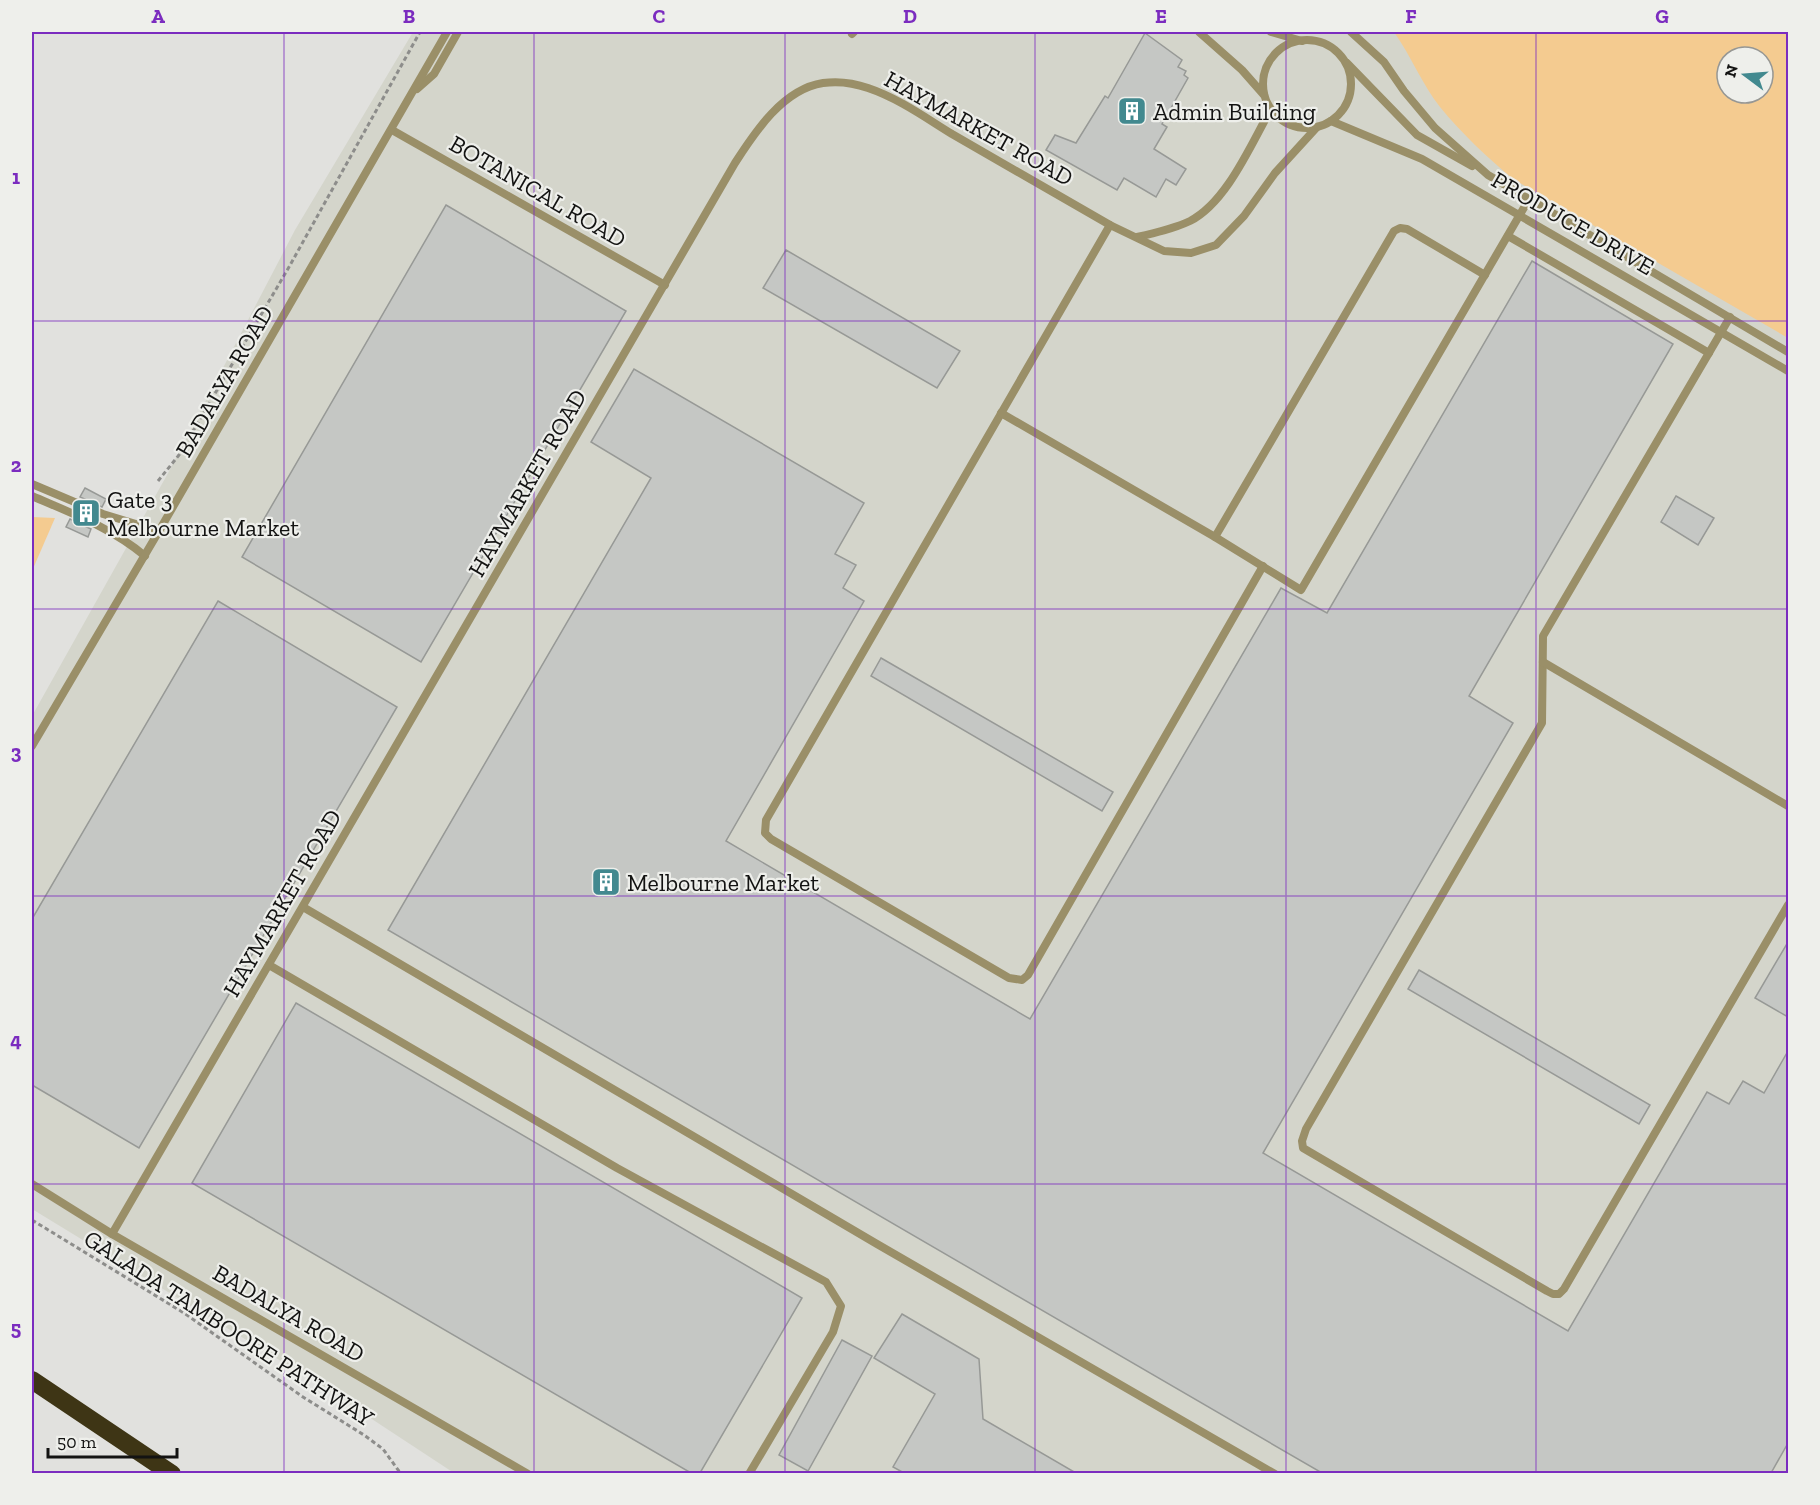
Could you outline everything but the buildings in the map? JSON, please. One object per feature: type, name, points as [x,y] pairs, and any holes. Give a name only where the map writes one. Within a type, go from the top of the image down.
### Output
[{"type":"highway","points":[[32,1380],[172,1473]]},
{"type":"lane","name":"BADALYA ROAD","points":[[32,746],[145,556],[447,32]]},
{"type":"lane","name":"BADALYA ROAD","points":[[411,96],[434,74],[458,32]]},
{"type":"lane","points":[[1199,32],[1242,70],[1264,96],[1271,110],[1292,126],[1317,127],[1331,121],[1342,111],[1351,83],[1348,69],[1330,46],[1316,41],[1302,41],[1287,45],[1275,54],[1267,66],[1263,81],[1264,96]]},
{"type":"lane","points":[[1271,32],[1302,41]]},
{"type":"lane","name":"PRODUCE DRIVE","points":[[1351,32],[1384,62],[1404,91],[1435,128],[1488,175]]},
{"type":"lane","name":"PRODUCE DRIVE","points":[[1340,56],[1417,135],[1788,352]]},
{"type":"lane","name":"HAYMARKET ROAD","points":[[112,1234],[665,285],[751,139],[765,121],[795,94],[822,83],[854,84],[870,89],[906,107],[1110,225],[1137,237],[1149,246],[1164,251],[1191,253],[1216,245],[1244,216],[1275,173],[1317,127]]},
{"type":"lane","points":[[1137,237],[1169,230],[1192,220],[1211,205],[1235,173],[1271,110]]},
{"type":"lane","name":"PRODUCE DRIVE","points":[[1331,121],[1422,159],[1788,371]]},
{"type":"lane","name":"BOTANICAL ROAD","points":[[392,130],[665,285]]},
{"type":"lane","points":[[1001,413],[1215,537],[1301,590],[1529,199]]},
{"type":"lane","points":[[1110,225],[764,824],[765,833],[771,839],[981,962],[1014,980],[1022,980],[1028,975],[1263,566]]},
{"type":"lane","points":[[1215,537],[1394,231],[1400,228],[1407,229],[1485,275]]},
{"type":"lane","points":[[1508,236],[1709,353]]},
{"type":"lane","points":[[1730,317],[1543,636],[1542,723],[1306,1129],[1302,1141],[1306,1150],[1547,1291],[1559,1294],[1570,1279],[1788,905]]},
{"type":"lane","points":[[32,484],[103,514],[159,531]]},
{"type":"lane","points":[[32,496],[104,528],[128,542],[145,556]]},
{"type":"lane","points":[[1543,662],[1788,806]]},
{"type":"lane","points":[[303,907],[877,1244],[1275,1473]]},
{"type":"lane","points":[[269,965],[617,1168],[826,1282],[841,1306],[833,1332],[749,1473]]},
{"type":"lane","name":"BADALYA ROAD","points":[[32,1184],[112,1234],[528,1473]]},
{"type":"path","points":[[158,481],[180,455],[272,297],[420,32]]},
{"type":"path","name":"GALADA TAMBOORE PATHWAY","points":[[32,1220],[184,1313],[303,1397],[364,1435],[382,1449],[401,1473]]},
{"type":"shaded area","points":[[413,32],[1782,32],[1788,35],[1788,1473],[454,1473],[317,1383],[32,1209],[32,716],[167,475],[295,230]]},
{"type":"shaded area","points":[[1394,32],[1788,32],[1788,338],[1513,179],[1457,127],[1428,89]]},
{"type":"shaded area","points":[[32,517],[55,518],[32,571]]},
{"type":"place","name":"Admin Building","points":[[1132,111]]},
{"type":"place","name":"Gate 3 Melbourne Market","points":[[86,513]]},
{"type":"place","name":"Melbourne Market","points":[[606,882]]}]
